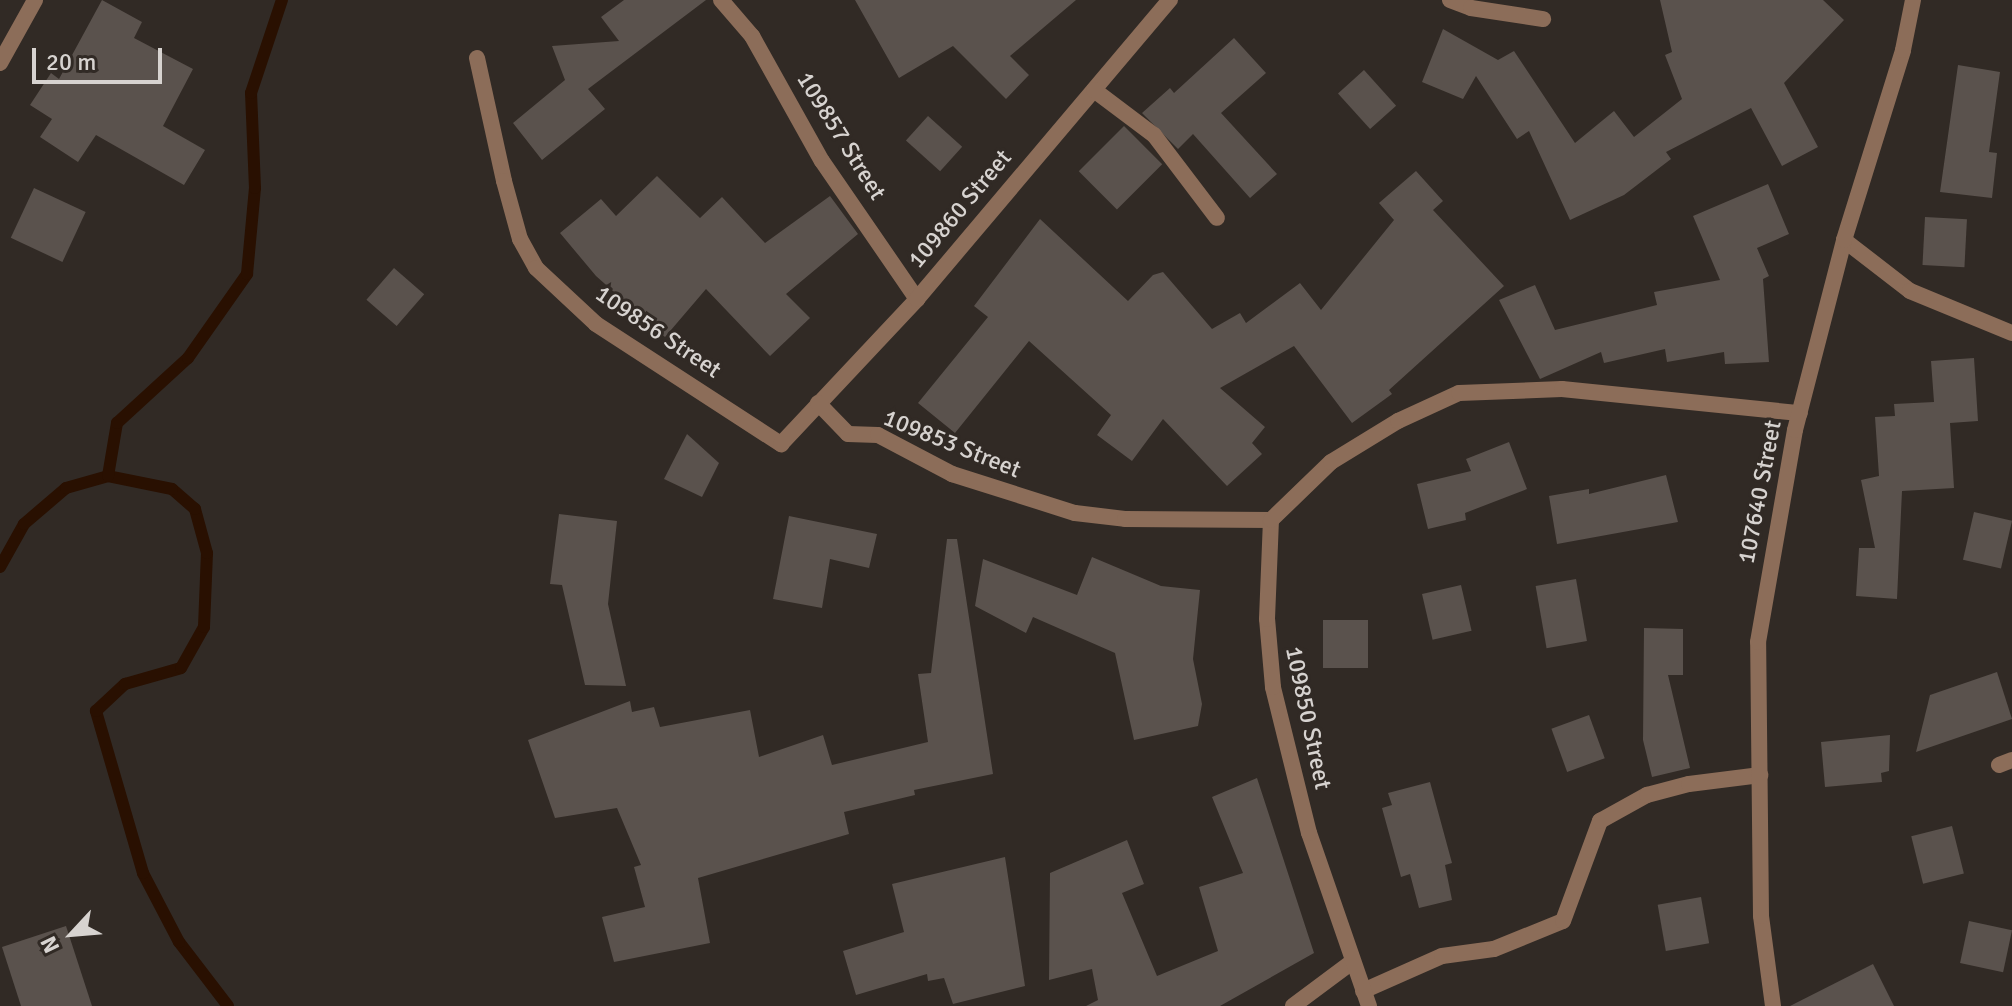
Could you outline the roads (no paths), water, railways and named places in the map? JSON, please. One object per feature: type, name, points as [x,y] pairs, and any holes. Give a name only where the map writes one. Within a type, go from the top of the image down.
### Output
[{"type":"street","points":[[0,61],[35,0]]},
{"type":"street","name":"109857 Street","points":[[721,0],[752,36],[822,161],[917,299]]},
{"type":"street","name":"109860 Street","points":[[781,444],[917,299],[1170,0]]},
{"type":"street","points":[[1450,0],[1471,8],[1543,19]]},
{"type":"street","name":"107640 Street","points":[[1773,1006],[1761,916],[1758,642],[1800,413],[1844,240],[1903,50],[1913,0]]},
{"type":"street","name":"109856 Street","points":[[477,58],[520,239],[536,268],[596,324],[781,444]]},
{"type":"street","points":[[1094,90],[1154,135],[1217,218]]},
{"type":"street","points":[[1844,240],[1910,291],[2012,333]]},
{"type":"street","points":[[1271,520],[1331,462],[1398,421],[1459,393],[1562,389],[1800,413]]},
{"type":"street","name":"109853 Street","points":[[818,403],[848,434],[878,435],[952,474],[1075,513],[1125,519],[1271,520]]},
{"type":"street","name":"109850 Street","points":[[1271,520],[1267,619],[1273,687],[1309,833],[1366,998]]},
{"type":"street","points":[[1366,998],[1442,956],[1494,949],[1563,921],[1600,821],[1647,795],[1760,775]]},
{"type":"street","points":[[1293,1006],[1352,962]]},
{"type":"waterway","points":[[228,1006],[179,942],[143,873],[96,711],[125,684],[181,668],[204,627],[207,553],[195,509],[172,489],[108,476],[117,423],[188,358],[247,274],[255,188],[251,93],[282,0]]},
{"type":"waterway","points":[[0,567],[24,524],[66,488],[108,476]]}]
